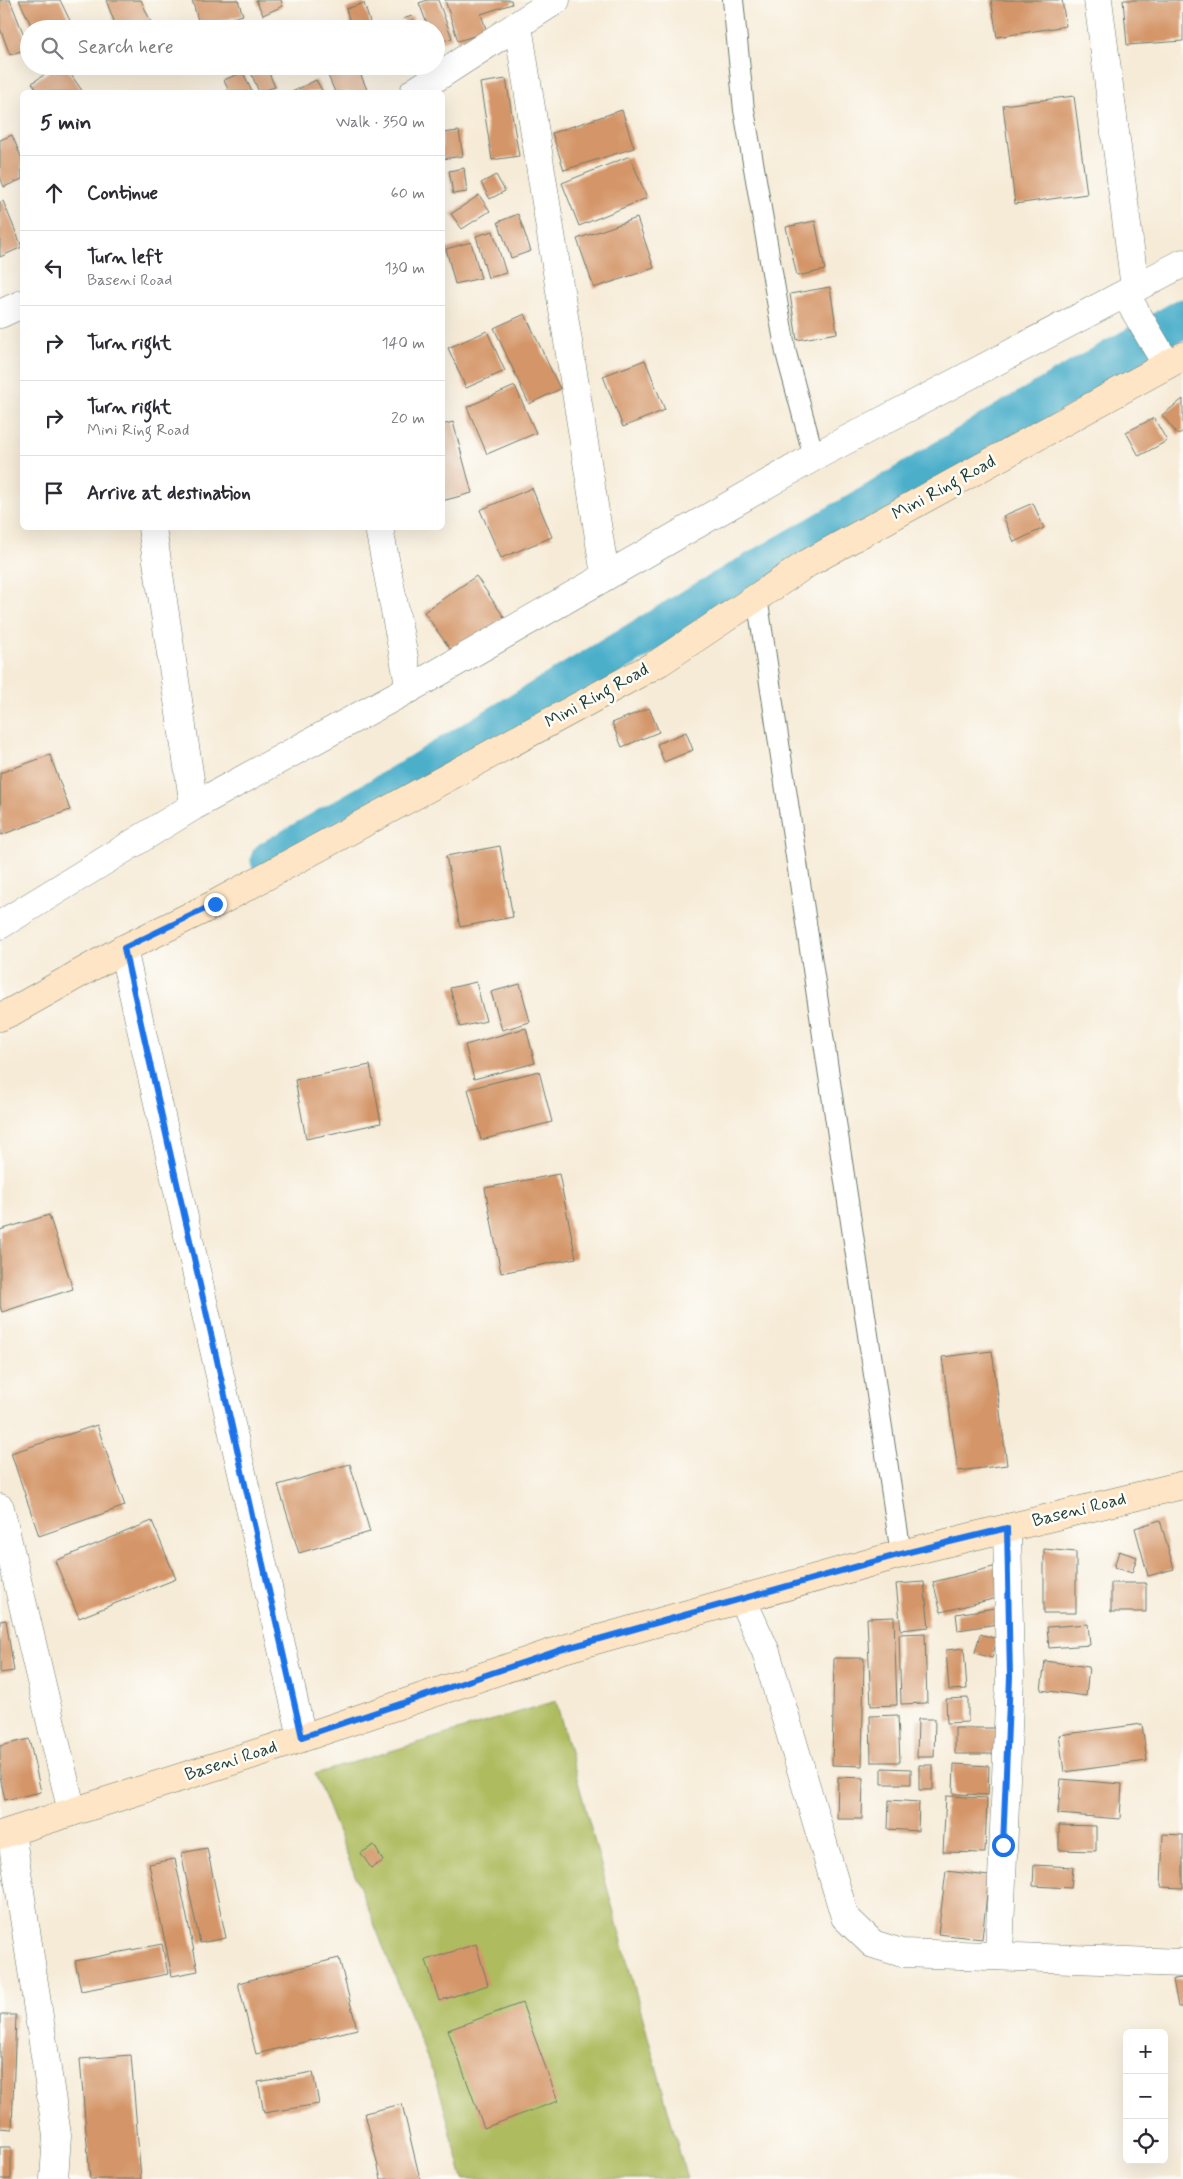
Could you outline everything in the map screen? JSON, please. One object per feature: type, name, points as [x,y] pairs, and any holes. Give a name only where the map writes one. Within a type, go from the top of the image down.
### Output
[{"type":"main road","name":"Mini Ring Road","points":[[4,1010],[224,899],[660,662],[808,563],[1170,358]]},
{"type":"main road","name":"Baseni Road","points":[[5,1834],[560,1650],[901,1554],[1183,1485]]},
{"type":"street","points":[[445,72],[556,0]]},
{"type":"street","points":[[1098,0],[1130,295],[1170,358]]},
{"type":"street","points":[[518,26],[606,575]]},
{"type":"street","points":[[417,90],[441,75]]},
{"type":"street","points":[[0,925],[194,806],[410,689],[814,457],[1130,295],[1183,263]]},
{"type":"street","points":[[0,314],[20,305]]},
{"type":"street","points":[[152,530],[194,806]]},
{"type":"street","points":[[379,530],[410,689]]},
{"type":"street","points":[[124,948],[302,1737]]},
{"type":"street","points":[[0,1508],[72,1812]]},
{"type":"street","points":[[999,1955],[1010,1677],[1007,1528]]},
{"type":"street","points":[[742,1598],[766,1652],[845,1917],[873,1944],[902,1953],[1183,1963]]},
{"type":"street","points":[[5,1834],[57,2134],[54,2179]]},
{"type":"lane","points":[[733,0],[744,110],[786,353],[814,457]]},
{"type":"lane","points":[[757,597],[901,1554]]},
{"type":"green space","points":[[556,1701],[687,2179],[463,2179],[439,2088],[315,1774]]},
{"type":"building","points":[[0,0],[10,0],[20,25],[20,51],[10,55],[0,28]]},
{"type":"building","points":[[19,0],[60,0],[70,20],[29,20]]},
{"type":"building","points":[[106,0],[141,0],[150,20],[114,20]]},
{"type":"building","points":[[192,0],[238,0],[243,15],[225,20],[198,20]]},
{"type":"building","points":[[256,0],[281,0],[283,6],[263,15]]},
{"type":"building","points":[[427,0],[438,0],[452,38],[445,41],[445,20],[426,20],[419,3]]},
{"type":"building","points":[[445,0],[511,0],[512,4],[481,14],[487,32],[458,41]]},
{"type":"building","points":[[991,0],[1062,0],[1066,26],[997,37]]},
{"type":"building","points":[[1123,0],[1183,0],[1183,41],[1127,45]]},
{"type":"building","points":[[364,3],[369,20],[349,20],[346,9]]},
{"type":"building","points":[[412,16],[413,20],[403,20]]},
{"type":"building","points":[[44,75],[71,75],[82,90],[37,90],[32,83]]},
{"type":"building","points":[[236,75],[244,75],[251,90],[228,90],[224,80]]},
{"type":"building","points":[[252,75],[270,75],[275,87],[258,90]]},
{"type":"building","points":[[328,75],[361,75],[367,90],[334,90]]},
{"type":"building","points":[[506,79],[519,156],[492,160],[480,83]]},
{"type":"building","points":[[316,80],[322,90],[296,90]]},
{"type":"building","points":[[1074,96],[1087,194],[1015,204],[1003,105]]},
{"type":"building","points":[[622,110],[634,148],[564,170],[552,133]]},
{"type":"building","points":[[459,131],[463,156],[445,159],[445,133]]},
{"type":"building","points":[[12,135],[20,154],[20,180],[4,187],[0,177],[0,140]]},
{"type":"building","points":[[630,156],[647,198],[579,226],[562,183]]},
{"type":"building","points":[[464,168],[467,192],[453,194],[449,171]]},
{"type":"building","points":[[496,175],[505,191],[490,199],[481,183]]},
{"type":"building","points":[[479,195],[490,211],[462,229],[451,214]]},
{"type":"building","points":[[3,201],[20,242],[20,248],[0,257],[0,202]]},
{"type":"building","points":[[518,214],[531,251],[511,258],[498,222]]},
{"type":"building","points":[[637,218],[654,268],[594,288],[577,239]]},
{"type":"building","points":[[815,221],[825,270],[797,276],[786,227]]},
{"type":"building","points":[[493,231],[506,273],[488,278],[476,236]]},
{"type":"building","points":[[471,242],[481,278],[455,284],[446,249]]},
{"type":"building","points":[[830,287],[837,333],[797,340],[790,294]]},
{"type":"building","points":[[525,314],[560,389],[529,404],[494,328]]},
{"type":"building","points":[[487,331],[505,371],[466,388],[448,348]]},
{"type":"building","points":[[645,360],[665,410],[623,427],[603,376]]},
{"type":"building","points":[[515,386],[536,433],[487,454],[467,407]]},
{"type":"building","points":[[1183,399],[1183,431],[1178,435],[1162,415]]},
{"type":"building","points":[[1154,418],[1167,441],[1139,456],[1126,432]]},
{"type":"building","points":[[453,422],[472,493],[445,500],[445,424]]},
{"type":"building","points":[[532,488],[552,537],[501,558],[480,510]]},
{"type":"building","points":[[1033,503],[1044,528],[1014,542],[1003,516]]},
{"type":"building","points":[[476,576],[508,623],[457,659],[424,612]]},
{"type":"building","points":[[649,708],[659,732],[622,747],[612,723]]},
{"type":"building","points":[[686,732],[693,750],[664,762],[657,744]]},
{"type":"building","points":[[50,755],[70,810],[1,835],[0,773]]},
{"type":"building","points":[[500,846],[513,917],[460,927],[446,856]]},
{"type":"building","points":[[476,982],[486,1021],[460,1027],[450,988]]},
{"type":"building","points":[[520,984],[530,1022],[502,1030],[491,992]]},
{"type":"building","points":[[526,1028],[535,1063],[474,1079],[465,1045]]},
{"type":"building","points":[[370,1065],[381,1123],[306,1139],[295,1080]]},
{"type":"building","points":[[539,1071],[552,1122],[481,1140],[468,1089]]},
{"type":"building","points":[[559,1174],[576,1258],[501,1273],[485,1188]]},
{"type":"building","points":[[49,1215],[73,1289],[2,1312],[0,1306],[0,1230]]},
{"type":"building","points":[[992,1351],[1007,1465],[958,1471],[942,1357]]},
{"type":"building","points":[[97,1425],[125,1506],[39,1536],[11,1453]]},
{"type":"building","points":[[350,1464],[370,1532],[299,1553],[278,1485]]},
{"type":"building","points":[[1160,1520],[1174,1569],[1148,1576],[1135,1528]]},
{"type":"building","points":[[152,1521],[176,1579],[79,1618],[55,1561]]},
{"type":"building","points":[[1044,1549],[1076,1552],[1076,1613],[1044,1613]]},
{"type":"building","points":[[1119,1551],[1137,1557],[1132,1573],[1114,1567]]},
{"type":"building","points":[[1005,1564],[1013,1594],[941,1612],[933,1582]]},
{"type":"building","points":[[924,1582],[929,1627],[901,1630],[896,1584]]},
{"type":"building","points":[[1111,1583],[1146,1583],[1146,1612],[1111,1612]]},
{"type":"building","points":[[1014,1605],[1017,1621],[958,1630],[956,1614]]},
{"type":"building","points":[[894,1617],[897,1705],[871,1706],[867,1618]]},
{"type":"building","points":[[6,1620],[14,1671],[0,1673],[0,1621]]},
{"type":"building","points":[[1088,1624],[1090,1645],[1049,1648],[1047,1627]]},
{"type":"building","points":[[925,1633],[927,1703],[901,1704],[899,1634]]},
{"type":"building","points":[[980,1634],[997,1639],[992,1658],[975,1653]]},
{"type":"building","points":[[964,1648],[967,1689],[949,1690],[946,1650]]},
{"type":"building","points":[[834,1658],[864,1658],[862,1766],[832,1765]]},
{"type":"building","points":[[1045,1661],[1089,1667],[1086,1696],[1041,1690]]},
{"type":"building","points":[[968,1698],[968,1722],[947,1723],[946,1699]]},
{"type":"building","points":[[898,1715],[900,1762],[871,1762],[870,1716]]},
{"type":"building","points":[[918,1719],[935,1719],[934,1757],[917,1757]]},
{"type":"building","points":[[1142,1724],[1147,1761],[1064,1772],[1059,1735]]},
{"type":"building","points":[[955,1728],[1003,1728],[1003,1754],[955,1754]]},
{"type":"building","points":[[29,1739],[41,1792],[5,1800],[0,1777],[0,1746]]},
{"type":"building","points":[[954,1764],[989,1766],[988,1795],[953,1794]]},
{"type":"building","points":[[919,1765],[933,1765],[933,1790],[919,1790]]},
{"type":"building","points":[[882,1768],[911,1769],[911,1784],[882,1784]]},
{"type":"building","points":[[838,1777],[863,1778],[862,1819],[837,1819]]},
{"type":"building","points":[[1061,1779],[1122,1784],[1120,1819],[1058,1814]]},
{"type":"building","points":[[946,1796],[987,1798],[985,1853],[943,1852]]},
{"type":"building","points":[[889,1800],[919,1802],[918,1831],[888,1829]]},
{"type":"building","points":[[1059,1825],[1096,1826],[1096,1851],[1059,1850]]},
{"type":"building","points":[[1163,1834],[1183,1835],[1183,1888],[1161,1887]]},
{"type":"building","points":[[374,1845],[383,1861],[371,1868],[361,1853]]},
{"type":"building","points":[[207,1848],[226,1938],[200,1943],[181,1853]]},
{"type":"building","points":[[175,1859],[198,1971],[172,1976],[149,1864]]},
{"type":"building","points":[[1034,1865],[1073,1867],[1071,1888],[1033,1886]]},
{"type":"building","points":[[946,1871],[989,1876],[982,1939],[938,1934]]},
{"type":"building","points":[[162,1944],[168,1974],[81,1991],[75,1961]]},
{"type":"building","points":[[476,1944],[488,1985],[439,2001],[426,1960]]},
{"type":"building","points":[[339,1958],[357,2029],[256,2054],[238,1983]]},
{"type":"building","points":[[1183,1978],[1183,2007],[1178,2007],[1173,1979]]},
{"type":"building","points":[[522,2003],[558,2101],[484,2128],[448,2030]]},
{"type":"building","points":[[0,2015],[16,2015],[12,2129],[0,2128]]},
{"type":"building","points":[[131,2055],[141,2179],[90,2179],[80,2059]]},
{"type":"building","points":[[313,2072],[319,2104],[264,2113],[258,2082]]},
{"type":"building","points":[[402,2104],[420,2179],[381,2179],[365,2113]]},
{"type":"building","points":[[0,2147],[11,2147],[11,2179],[0,2179]]},
{"type":"waterway","points":[[270,860],[374,800],[710,597],[875,502],[1006,421],[1183,318]]},
{"type":"route","points":[[215,904],[124,948],[302,1737],[560,1650],[901,1554],[1007,1528],[1010,1677],[1003,1845]]}]
